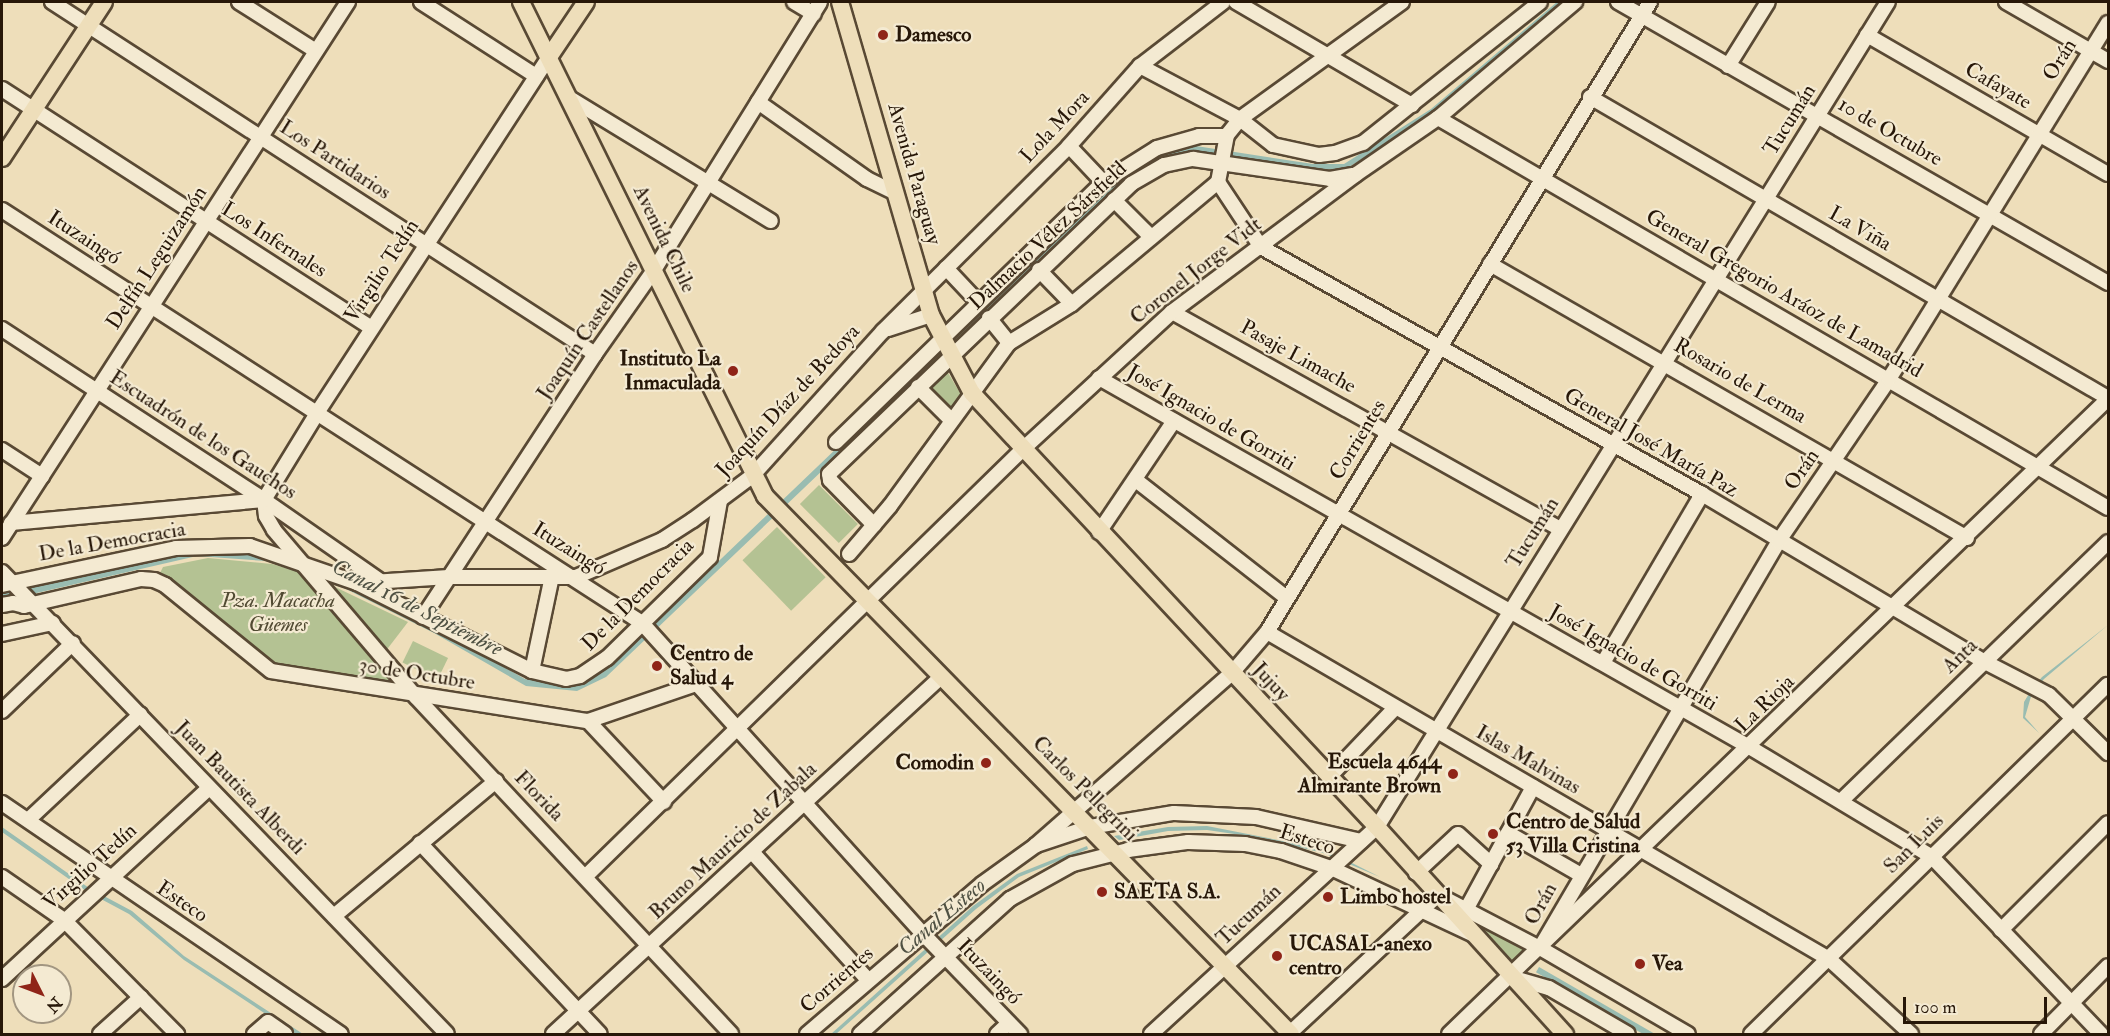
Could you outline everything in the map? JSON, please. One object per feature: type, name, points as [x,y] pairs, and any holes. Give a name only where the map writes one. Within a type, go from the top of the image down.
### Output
[{"type":"main road","points":[[2,158],[104,2]]},
{"type":"main road","name":"Avenida Chile","points":[[521,2],[571,99],[752,476],[765,496],[845,579]]},
{"type":"main road","name":"Virgilio Tedín","points":[[549,57],[586,2]]},
{"type":"main road","name":"Avenida Paraguay","points":[[840,2],[932,315],[950,356]]},
{"type":"main road","name":"Jujuy","points":[[950,356],[972,393],[1099,532],[1377,827],[1416,873],[1565,1035]]},
{"type":"main road","name":"Carlos Pellegrini","points":[[845,579],[1117,852],[1290,1034]]},
{"type":"street","name":"Los Partidarios","points":[[52,2],[595,354]]},
{"type":"street","points":[[239,2],[316,51]]},
{"type":"street","name":"Delfín Leguizamón","points":[[2,538],[348,2]]},
{"type":"street","points":[[421,2],[536,76]]},
{"type":"street","points":[[794,2],[817,8]]},
{"type":"street","name":"Lola Mora","points":[[924,289],[1068,146],[1140,66],[1223,2]]},
{"type":"street","points":[[1236,2],[1412,105]]},
{"type":"street","points":[[849,554],[874,525],[950,419],[1009,343],[1072,304],[1150,236],[1218,183],[1225,139],[1240,119],[1402,2]]},
{"type":"street","points":[[1140,66],[1240,119],[1274,145],[1319,155],[1363,142],[1540,2]]},
{"type":"street","name":"Coronel Jorge Vidt","points":[[586,876],[1023,449],[1172,312],[1355,175],[1438,118],[1575,2]]},
{"type":"street","name":"10 de Octubre","points":[[1618,2],[1643,14],[1728,66],[1818,115],[2109,283]]},
{"type":"street","name":"Corrientes","points":[[807,1035],[868,980],[1075,812],[1232,673],[1267,632],[1387,430],[1650,2]]},
{"type":"street","points":[[1728,66],[1768,2]]},
{"type":"street","name":"Tucumán","points":[[1151,1035],[1377,827],[1434,731],[1888,2]]},
{"type":"street","points":[[2006,2],[2109,61]]},
{"type":"street","name":"Joaquín Castellanos","points":[[423,617],[595,354],[654,270],[817,8]]},
{"type":"street","name":"Orán","points":[[1540,948],[1607,829],[1778,542],[1889,379],[2109,22]]},
{"type":"street","name":"Cafayate","points":[[1867,35],[2109,174]]},
{"type":"street","name":"Virgilio Tedín","points":[[264,500],[316,414],[426,243],[549,57]]},
{"type":"street","name":"Los Infernales","points":[[2,89],[372,328]]},
{"type":"street","name":"La Viña","points":[[1590,97],[2109,399]]},
{"type":"street","points":[[571,99],[771,221]]},
{"type":"street","points":[[758,102],[867,179],[896,193]]},
{"type":"street","name":"General Gregorio Aráoz de Lamadrid","points":[[1438,118],[1541,180],[1715,278],[2109,508]]},
{"type":"street","name":"Dalmacio Vélez Sársfield","points":[[836,442],[941,337],[1103,182],[1157,148],[1199,136],[1225,139]]},
{"type":"street","points":[[1068,146],[1103,182]]},
{"type":"street","name":"Dalmacio Vélez Sársfield","points":[[874,525],[830,480],[829,474],[1131,184],[1164,165],[1193,159],[1222,161],[1330,179],[1355,175]]},
{"type":"street","name":"General José María Paz","points":[[1218,183],[1261,247],[1702,494],[1778,542],[1985,662],[2049,695],[2109,753]]},
{"type":"street","points":[[1114,200],[1150,236]]},
{"type":"street","name":"Ituzaingó","points":[[2,210],[642,622],[807,801],[925,936],[1020,1035]]},
{"type":"street","name":"Rosario de Lerma","points":[[1490,264],[1836,460],[1967,538]]},
{"type":"street","points":[[946,268],[978,302]]},
{"type":"street","points":[[1039,270],[1072,304]]},
{"type":"street","name":"Joaquín Díaz de Bedoya","points":[[576,578],[662,540],[720,501],[752,476],[924,289]]},
{"type":"street","name":"Pasaje Limache","points":[[1172,312],[1387,430],[1560,529]]},
{"type":"street","points":[[883,331],[932,315]]},
{"type":"street","points":[[989,318],[1009,343]]},
{"type":"street","name":"Escuadrón de los Gauchos","points":[[2,329],[264,500],[379,580]]},
{"type":"street","name":"José Ignacio de Gorriti","points":[[1099,378],[1751,748],[1931,856],[2101,1035]]},
{"type":"street","points":[[918,387],[950,419]]},
{"type":"street","name":"La Rioja","points":[[1449,1035],[1751,748],[2109,399]]},
{"type":"street","points":[[1099,532],[1137,481],[1174,421]]},
{"type":"street","points":[[2,450],[42,476]]},
{"type":"street","points":[[1137,481],[1287,598]]},
{"type":"street","points":[[1603,663],[1702,494]]},
{"type":"street","points":[[11,523],[264,500],[273,530],[306,567]]},
{"type":"street","name":"De la Democracia","points":[[7,584],[176,548],[250,546],[357,583],[532,671],[566,679],[580,676],[607,658],[710,557],[720,501]]},
{"type":"street","name":"Anta","points":[[1841,801],[2109,542]]},
{"type":"street","name":"Florida","points":[[306,567],[416,697],[651,945],[730,1035]]},
{"type":"street","name":"Juan Bautista Alberdi","points":[[2,572],[7,584],[36,604],[447,1035]]},
{"type":"street","points":[[357,583],[450,577],[552,576],[576,578]]},
{"type":"street","points":[[532,671],[552,576]]},
{"type":"street","name":"De la Democracia","points":[[2,605],[36,604],[141,579],[154,580]]},
{"type":"street","name":"30 de Octubre","points":[[154,580],[165,585],[271,671],[416,697],[588,721],[699,683]]},
{"type":"street","points":[[2,634],[54,623]]},
{"type":"street","name":"Islas Malvinas","points":[[1267,632],[1829,959],[1911,1035]]},
{"type":"street","points":[[2,711],[73,643]]},
{"type":"street","name":"Bruno Mauricio de Zabala","points":[[553,1035],[941,677]]},
{"type":"street","name":"San Luis","points":[[1751,1035],[1931,856],[2109,685]]},
{"type":"street","points":[[1330,777],[1395,708]]},
{"type":"street","points":[[28,820],[140,715]]},
{"type":"street","points":[[588,721],[664,802]]},
{"type":"street","points":[[334,916],[496,781]]},
{"type":"street","points":[[1467,908],[1533,787]]},
{"type":"street","name":"Virgilio Tedín","points":[[2,979],[209,788]]},
{"type":"street","name":"Esteco","points":[[2,803],[28,820],[106,883],[341,1035]]},
{"type":"street","name":"Esteco","points":[[1090,827],[1135,818],[1211,813],[1256,817],[1355,845]]},
{"type":"street","points":[[2001,930],[2109,823]]},
{"type":"street","name":"Corrientes","points":[[1036,844],[1090,827]]},
{"type":"street","points":[[1508,832],[1581,875]]},
{"type":"street","points":[[1416,873],[1458,834],[1491,864]]},
{"type":"street","name":"Esteco","points":[[1117,852],[1188,842],[1245,844],[1332,866],[1423,912],[1473,934]]},
{"type":"street","points":[[420,843],[600,1035]]},
{"type":"street","points":[[753,852],[868,980]]},
{"type":"street","points":[[860,1035],[942,954],[1039,880],[1073,864],[1117,852]]},
{"type":"street","points":[[2,877],[64,920],[177,1035]]},
{"type":"street","points":[[1290,1034],[1423,912],[1438,895],[1467,908],[1540,948],[1688,1035]]},
{"type":"street","points":[[2041,1035],[2109,966]]},
{"type":"street","points":[[1512,977],[1549,988],[1628,1035]]},
{"type":"street","points":[[100,1035],[141,997]]},
{"type":"street","points":[[254,1035],[268,1022],[285,1035]]},
{"type":"street","points":[[997,1035],[1010,1023]]},
{"type":"green space","points":[[947,371],[963,398],[951,413],[928,389]]},
{"type":"green space","points":[[819,485],[858,524],[839,543],[800,504]]},
{"type":"green space","points":[[777,527],[826,577],[791,611],[742,560]]},
{"type":"green space","name":"Pza. Macacha Güemes","points":[[208,558],[272,564],[304,573],[401,688],[274,669],[159,575],[163,567]]},
{"type":"green space","points":[[331,585],[408,622],[385,652]]},
{"type":"green space","points":[[413,641],[448,658],[438,680],[402,663]]},
{"type":"green space","points":[[1470,919],[1527,947],[1511,962]]},
{"type":"water","points":[[1557,2],[1566,2],[1435,113],[1346,169],[1312,170],[1196,152],[1169,156],[1132,175],[606,677],[577,691],[526,686],[434,633],[346,589],[266,561],[197,556],[2,601],[2,594],[204,549],[267,556],[329,576],[437,629],[525,679],[573,685],[602,673],[1127,170],[1168,151],[1196,146],[1313,164],[1344,164],[1431,109]]},
{"type":"water","points":[[2108,625],[2044,679],[2032,693],[2025,717],[2039,733],[2023,718],[2024,702],[2030,692],[2042,677]]},
{"type":"water","points":[[1207,826],[1324,849],[1380,877],[1323,853],[1262,838],[1207,830],[1168,831],[1119,840],[1114,836],[1168,827]]},
{"type":"water","points":[[2,827],[89,888],[132,911],[184,956],[303,1034],[296,1034],[184,960],[129,914],[86,891],[2,832]]},
{"type":"water","points":[[1087,846],[1088,849],[1019,877],[976,909],[836,1034],[831,1034],[973,906],[1017,874]]},
{"type":"water","points":[[1539,967],[1655,1034],[1643,1034],[1536,972]]},
{"type":"place","name":"Damesco","points":[[883,35]]},
{"type":"place","name":"Instituto La Inmaculada","points":[[733,371]]},
{"type":"place","name":"Centro de Salud 4","points":[[657,666]]},
{"type":"place","name":"Comodin","points":[[986,763]]},
{"type":"place","name":"Escuela 4644 Almirante Brown","points":[[1453,774]]},
{"type":"place","name":"Centro de Salud 53 Villa Cristina","points":[[1493,834]]},
{"type":"place","name":"SAETA S.A.","points":[[1102,892]]},
{"type":"place","name":"Limbo hostel","points":[[1328,897]]},
{"type":"place","name":"UCASAL-anexo centro","points":[[1277,956]]},
{"type":"place","name":"Vea","points":[[1640,964]]},
{"type":"water label","name":"Canal 16 de Septiembre","points":[[417,608]]},
{"type":"water label","name":"Canal Esteco","points":[[942,917]]}]
